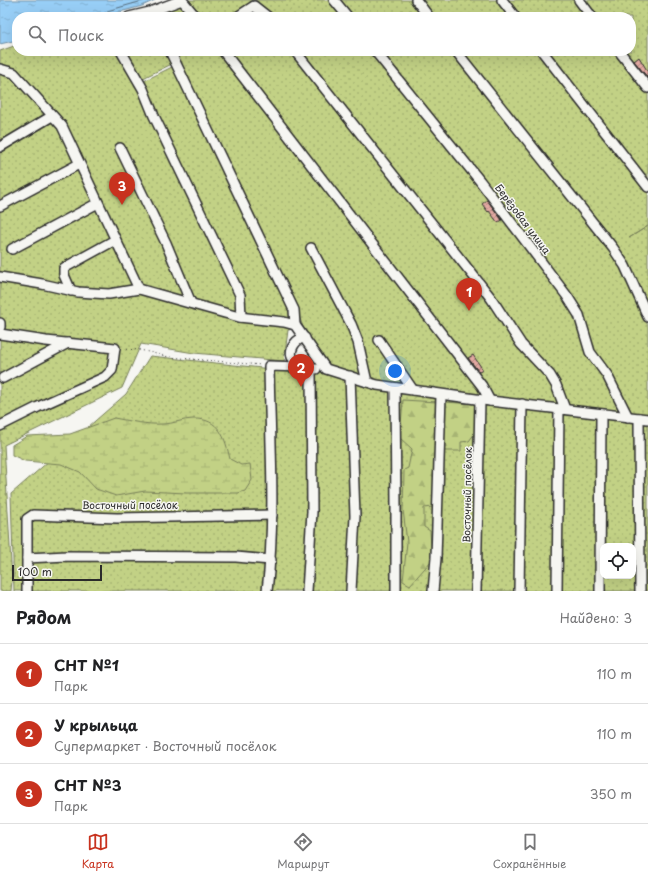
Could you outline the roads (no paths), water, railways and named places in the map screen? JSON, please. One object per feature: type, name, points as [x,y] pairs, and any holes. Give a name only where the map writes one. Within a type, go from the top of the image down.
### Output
[{"type":"street","points":[[156,12],[182,0],[192,12]]},
{"type":"street","points":[[334,0],[344,12]]},
{"type":"street","points":[[416,0],[426,12]]},
{"type":"street","points":[[502,0],[511,12]]},
{"type":"street","points":[[579,0],[588,12]]},
{"type":"street","points":[[245,12],[254,6],[262,12]]},
{"type":"street","points":[[124,56],[143,89],[154,116],[240,296],[240,317]]},
{"type":"street","points":[[172,56],[294,310],[295,325],[326,368]]},
{"type":"street","points":[[228,56],[482,386],[490,401]]},
{"type":"street","points":[[299,56],[491,298],[521,344],[550,375],[556,385],[562,409],[557,591]]},
{"type":"street","name":"Берёзовая улица","points":[[379,56],[480,181],[567,296],[579,315],[590,352],[606,375],[628,417]]},
{"type":"street","points":[[460,56],[613,248],[625,266],[648,318]]},
{"type":"street","points":[[546,56],[648,187]]},
{"type":"street","points":[[623,56],[648,88]]},
{"type":"street","points":[[0,69],[14,73],[62,126],[139,289]]},
{"type":"street","points":[[0,147],[52,116]]},
{"type":"street","points":[[120,148],[166,243],[192,303]]},
{"type":"street","points":[[0,206],[79,164]]},
{"type":"street","points":[[12,249],[98,203]]},
{"type":"street","points":[[71,291],[64,275],[64,268],[115,240]]},
{"type":"street","points":[[310,248],[351,324],[358,342],[367,382]]},
{"type":"street","points":[[0,278],[42,284],[78,292],[109,294],[139,289],[240,317],[284,322],[295,325]]},
{"type":"street","points":[[0,334],[115,348],[112,370],[105,377],[0,426]]},
{"type":"street","points":[[305,338],[300,338],[297,340],[294,344],[292,353],[293,358],[306,368]]},
{"type":"street","points":[[379,340],[413,390]]},
{"type":"street","points":[[3,378],[68,343]]},
{"type":"street","points":[[267,591],[271,560],[272,515],[269,366],[326,368],[377,385],[395,388],[480,400],[644,419],[640,591]]},
{"type":"street","points":[[306,368],[312,512],[308,591]]},
{"type":"street","points":[[350,376],[355,516],[351,591]]},
{"type":"street","points":[[395,388],[396,591]]},
{"type":"street","points":[[433,591],[436,551],[441,395]]},
{"type":"street","name":"Восточный посёлок","points":[[476,591],[480,400]]},
{"type":"street","points":[[519,591],[522,404]]},
{"type":"street","points":[[600,591],[601,414]]},
{"type":"street","name":"Восточный посёлок","points":[[27,591],[27,519],[33,515],[117,518],[272,515]]},
{"type":"street","points":[[27,558],[67,556],[236,557],[271,560]]},
{"type":"water","points":[[0,0],[155,0],[142,6],[120,12],[12,12],[12,41],[0,44]]},
{"type":"place","name":"СНТ №3","points":[[122,205]]},
{"type":"place","name":"СНТ №1","points":[[469,311]]},
{"type":"place","name":"У крыльца","points":[[301,387]]}]
